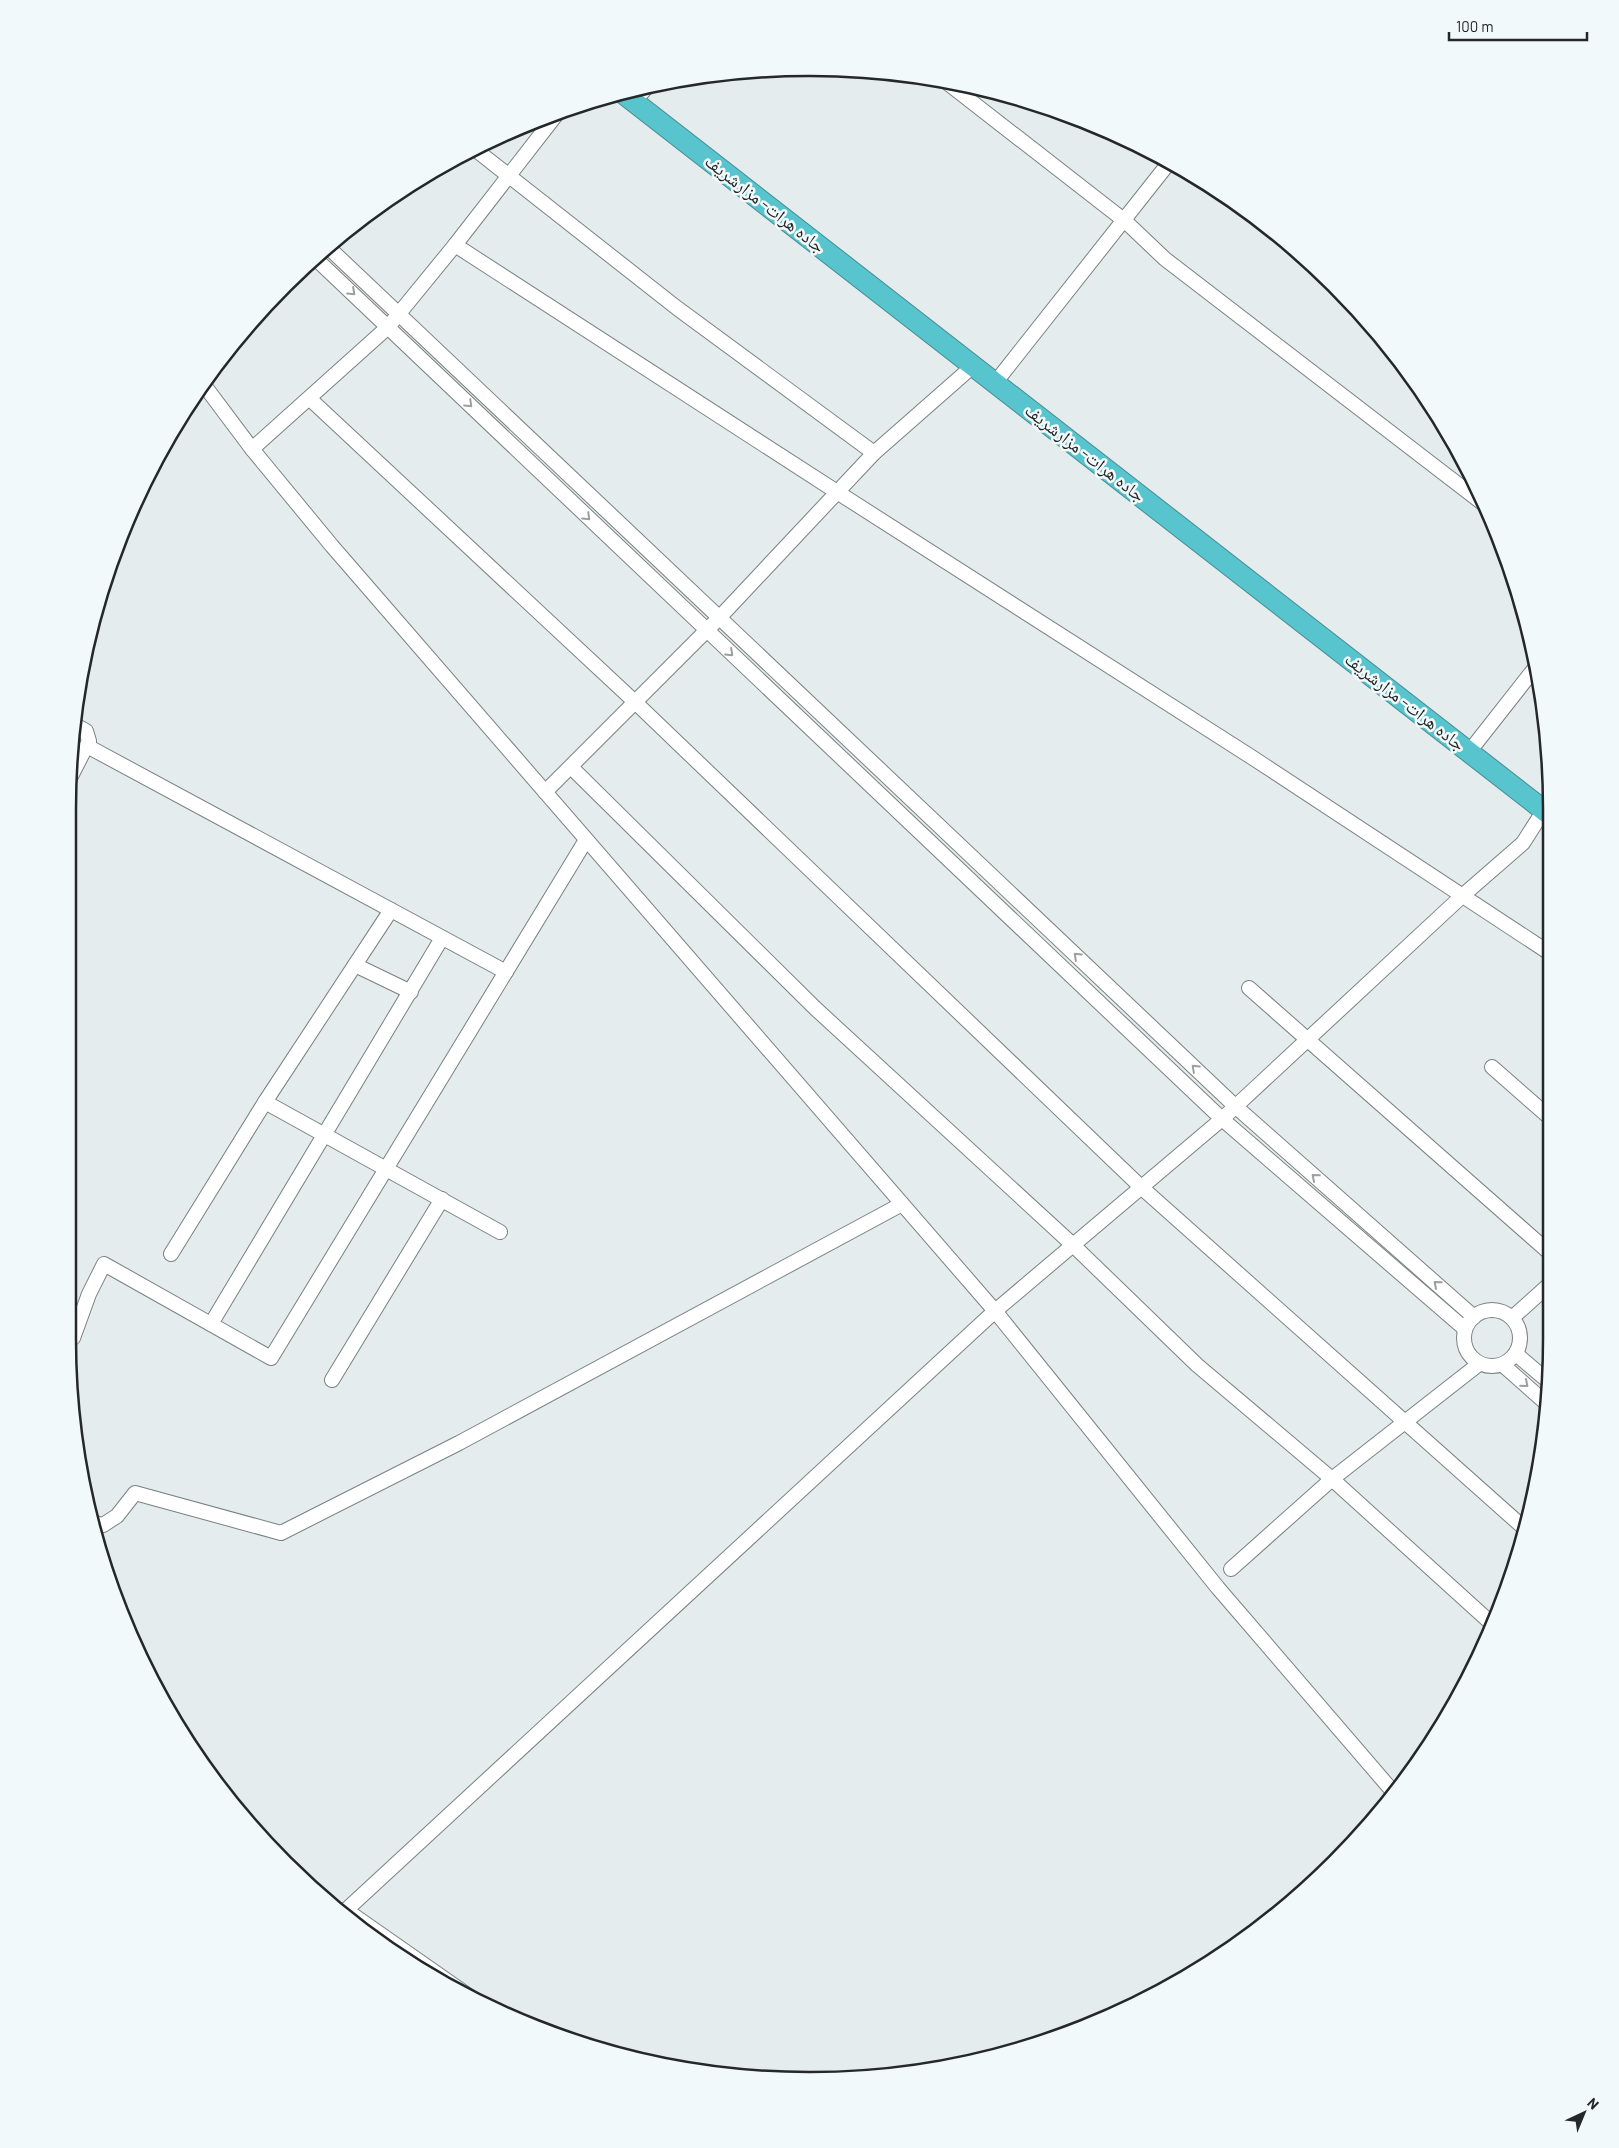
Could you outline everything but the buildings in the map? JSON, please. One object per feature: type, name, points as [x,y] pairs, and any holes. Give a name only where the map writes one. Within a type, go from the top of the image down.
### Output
[{"type":"highway","name":"جاده هرات- مزارشریف","points":[[637,97],[972,366],[1543,809]]},
{"type":"street","points":[[958,91],[1124,221],[1165,259],[1471,494]]},
{"type":"street","points":[[252,449],[388,326],[455,245],[549,125]]},
{"type":"street","points":[[481,154],[677,308],[874,454]]},
{"type":"street","points":[[995,383],[1165,168]]},
{"type":"street","points":[[455,245],[836,492],[1253,758],[1461,897],[1543,949]]},
{"type":"street","points":[[333,252],[1235,1106],[1474,1317]]},
{"type":"street","points":[[320,263],[1222,1119],[1465,1329]]},
{"type":"street","points":[[545,792],[720,617],[836,492],[874,454],[972,366]]},
{"type":"street","points":[[208,391],[252,449],[332,546],[995,1311],[1218,1588],[1389,1788]]},
{"type":"street","points":[[310,398],[635,702],[1141,1187],[1519,1524]]},
{"type":"street","points":[[1469,752],[1530,674]]},
{"type":"street","points":[[78,763],[89,740],[88,734],[81,729]]},
{"type":"street","points":[[87,746],[506,972]]},
{"type":"street","points":[[571,767],[816,1009],[1073,1245],[1197,1365],[1332,1479],[1487,1619]]},
{"type":"street","points":[[348,1908],[995,1311],[1222,1119],[1461,897],[1523,843],[1543,814]]},
{"type":"street","points":[[76,1330],[89,1294],[104,1264],[271,1358],[586,840]]},
{"type":"street","points":[[171,1254],[265,1102],[391,910]]},
{"type":"street","points":[[212,1324],[442,938]]},
{"type":"street","points":[[355,965],[411,992]]},
{"type":"street","points":[[1249,988],[1543,1247]]},
{"type":"street","points":[[1492,1067],[1543,1112]]},
{"type":"street","points":[[265,1102],[500,1232]]},
{"type":"street","points":[[332,1380],[442,1199]]},
{"type":"street","points":[[100,1524],[103,1525],[116,1516],[136,1493],[281,1534],[467,1438],[902,1204]]},
{"type":"street","points":[[1512,1318],[1543,1290]]},
{"type":"street","points":[[1483,1311],[1503,1312],[1512,1318],[1520,1331],[1520,1347],[1516,1354],[1503,1365],[1487,1366],[1479,1364],[1473,1359],[1465,1345],[1465,1329],[1474,1317],[1483,1311]]},
{"type":"street","points":[[1516,1354],[1541,1376]]},
{"type":"street","points":[[1230,1569],[1332,1479],[1479,1364]]},
{"type":"street","points":[[1503,1365],[1540,1398]]}]
